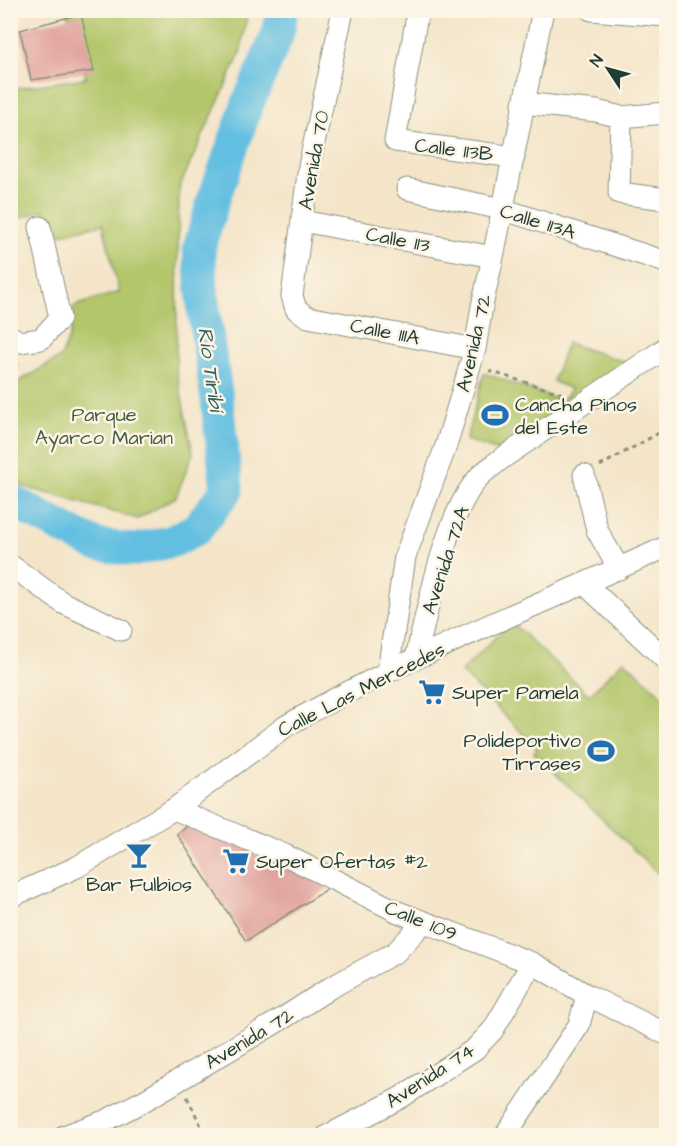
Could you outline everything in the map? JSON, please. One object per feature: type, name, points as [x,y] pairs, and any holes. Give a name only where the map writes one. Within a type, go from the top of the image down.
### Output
[{"type":"street","name":"Avenida 70","points":[[296,309],[292,296],[309,166],[343,10]]},
{"type":"street","name":"Calle 113B","points":[[417,10],[395,141],[514,157]]},
{"type":"street","name":"Avenida 72","points":[[388,671],[405,557],[446,446],[473,357],[543,10]]},
{"type":"street","points":[[591,10],[666,16]]},
{"type":"street","points":[[523,103],[596,111],[621,117],[666,113]]},
{"type":"street","points":[[621,117],[619,193],[666,199]]},
{"type":"street","name":"Calle 113A","points":[[407,189],[502,208],[666,262]]},
{"type":"street","name":"Calle 113","points":[[302,221],[493,257]]},
{"type":"street","points":[[10,336],[20,342],[41,339],[60,318],[40,227]]},
{"type":"street","name":"Calle 111A","points":[[296,309],[308,317],[473,357]]},
{"type":"street","name":"Avenida 72A","points":[[416,658],[437,571],[449,533],[461,503],[479,477],[501,459],[666,348]]},
{"type":"street","points":[[584,475],[597,530],[619,568]]},
{"type":"street","name":"Calle Las Mercedes","points":[[10,897],[77,867],[174,809],[285,726],[388,671],[666,546]]},
{"type":"street","points":[[10,565],[63,603],[121,630]]},
{"type":"street","points":[[585,584],[666,660]]},
{"type":"street","name":"Calle 109","points":[[174,809],[285,855],[423,923],[532,963],[586,995],[666,1034]]},
{"type":"street","name":"Avenida 72","points":[[64,1136],[107,1120],[178,1081],[330,988],[396,952],[423,923]]},
{"type":"street","name":"Avenida 74","points":[[327,1136],[400,1098],[475,1049],[493,1029],[532,963]]},
{"type":"street","points":[[505,1136],[579,1025],[586,995]]},
{"type":"path","points":[[473,357],[564,394]]},
{"type":"path","points":[[10,370],[19,364]]},
{"type":"path","points":[[584,475],[666,429]]},
{"type":"path","points":[[178,1081],[207,1136]]},
{"type":"green space","name":"Parque Ayarco Marian","points":[[67,11],[248,11],[240,54],[179,188],[176,369],[193,453],[176,497],[138,519],[11,483],[11,386],[61,357],[70,335],[74,306],[119,292],[103,224],[52,236],[44,210],[11,221],[11,89],[86,78]]},
{"type":"green space","points":[[666,326],[666,352],[507,454],[466,440],[484,373],[562,401],[571,389],[553,381],[567,343],[632,364],[663,337]]},
{"type":"green space","name":"Polideportivo Tirrases","points":[[511,622],[589,695],[624,660],[666,699],[666,881],[534,753],[537,748],[461,672]]},
{"type":"building","points":[[81,14],[94,71],[31,80],[20,30]]},
{"type":"building","name":"Super Ofertas #2","points":[[197,819],[329,888],[246,941],[177,834]]},
{"type":"waterway","name":"Río Tiribí","points":[[10,500],[97,545],[135,550],[173,541],[196,529],[227,490],[204,314],[199,248],[248,103],[278,33],[282,10]]},
{"type":"place","name":"Cancha Pinos del Este","points":[[495,415]]},
{"type":"place","name":"Super Pamela","points":[[432,692]]},
{"type":"place","name":"Polideportivo Tirrases","points":[[601,751]]},
{"type":"place","name":"Bar Fulbios","points":[[139,855]]},
{"type":"place","name":"Super Ofertas #2","points":[[236,861]]}]
